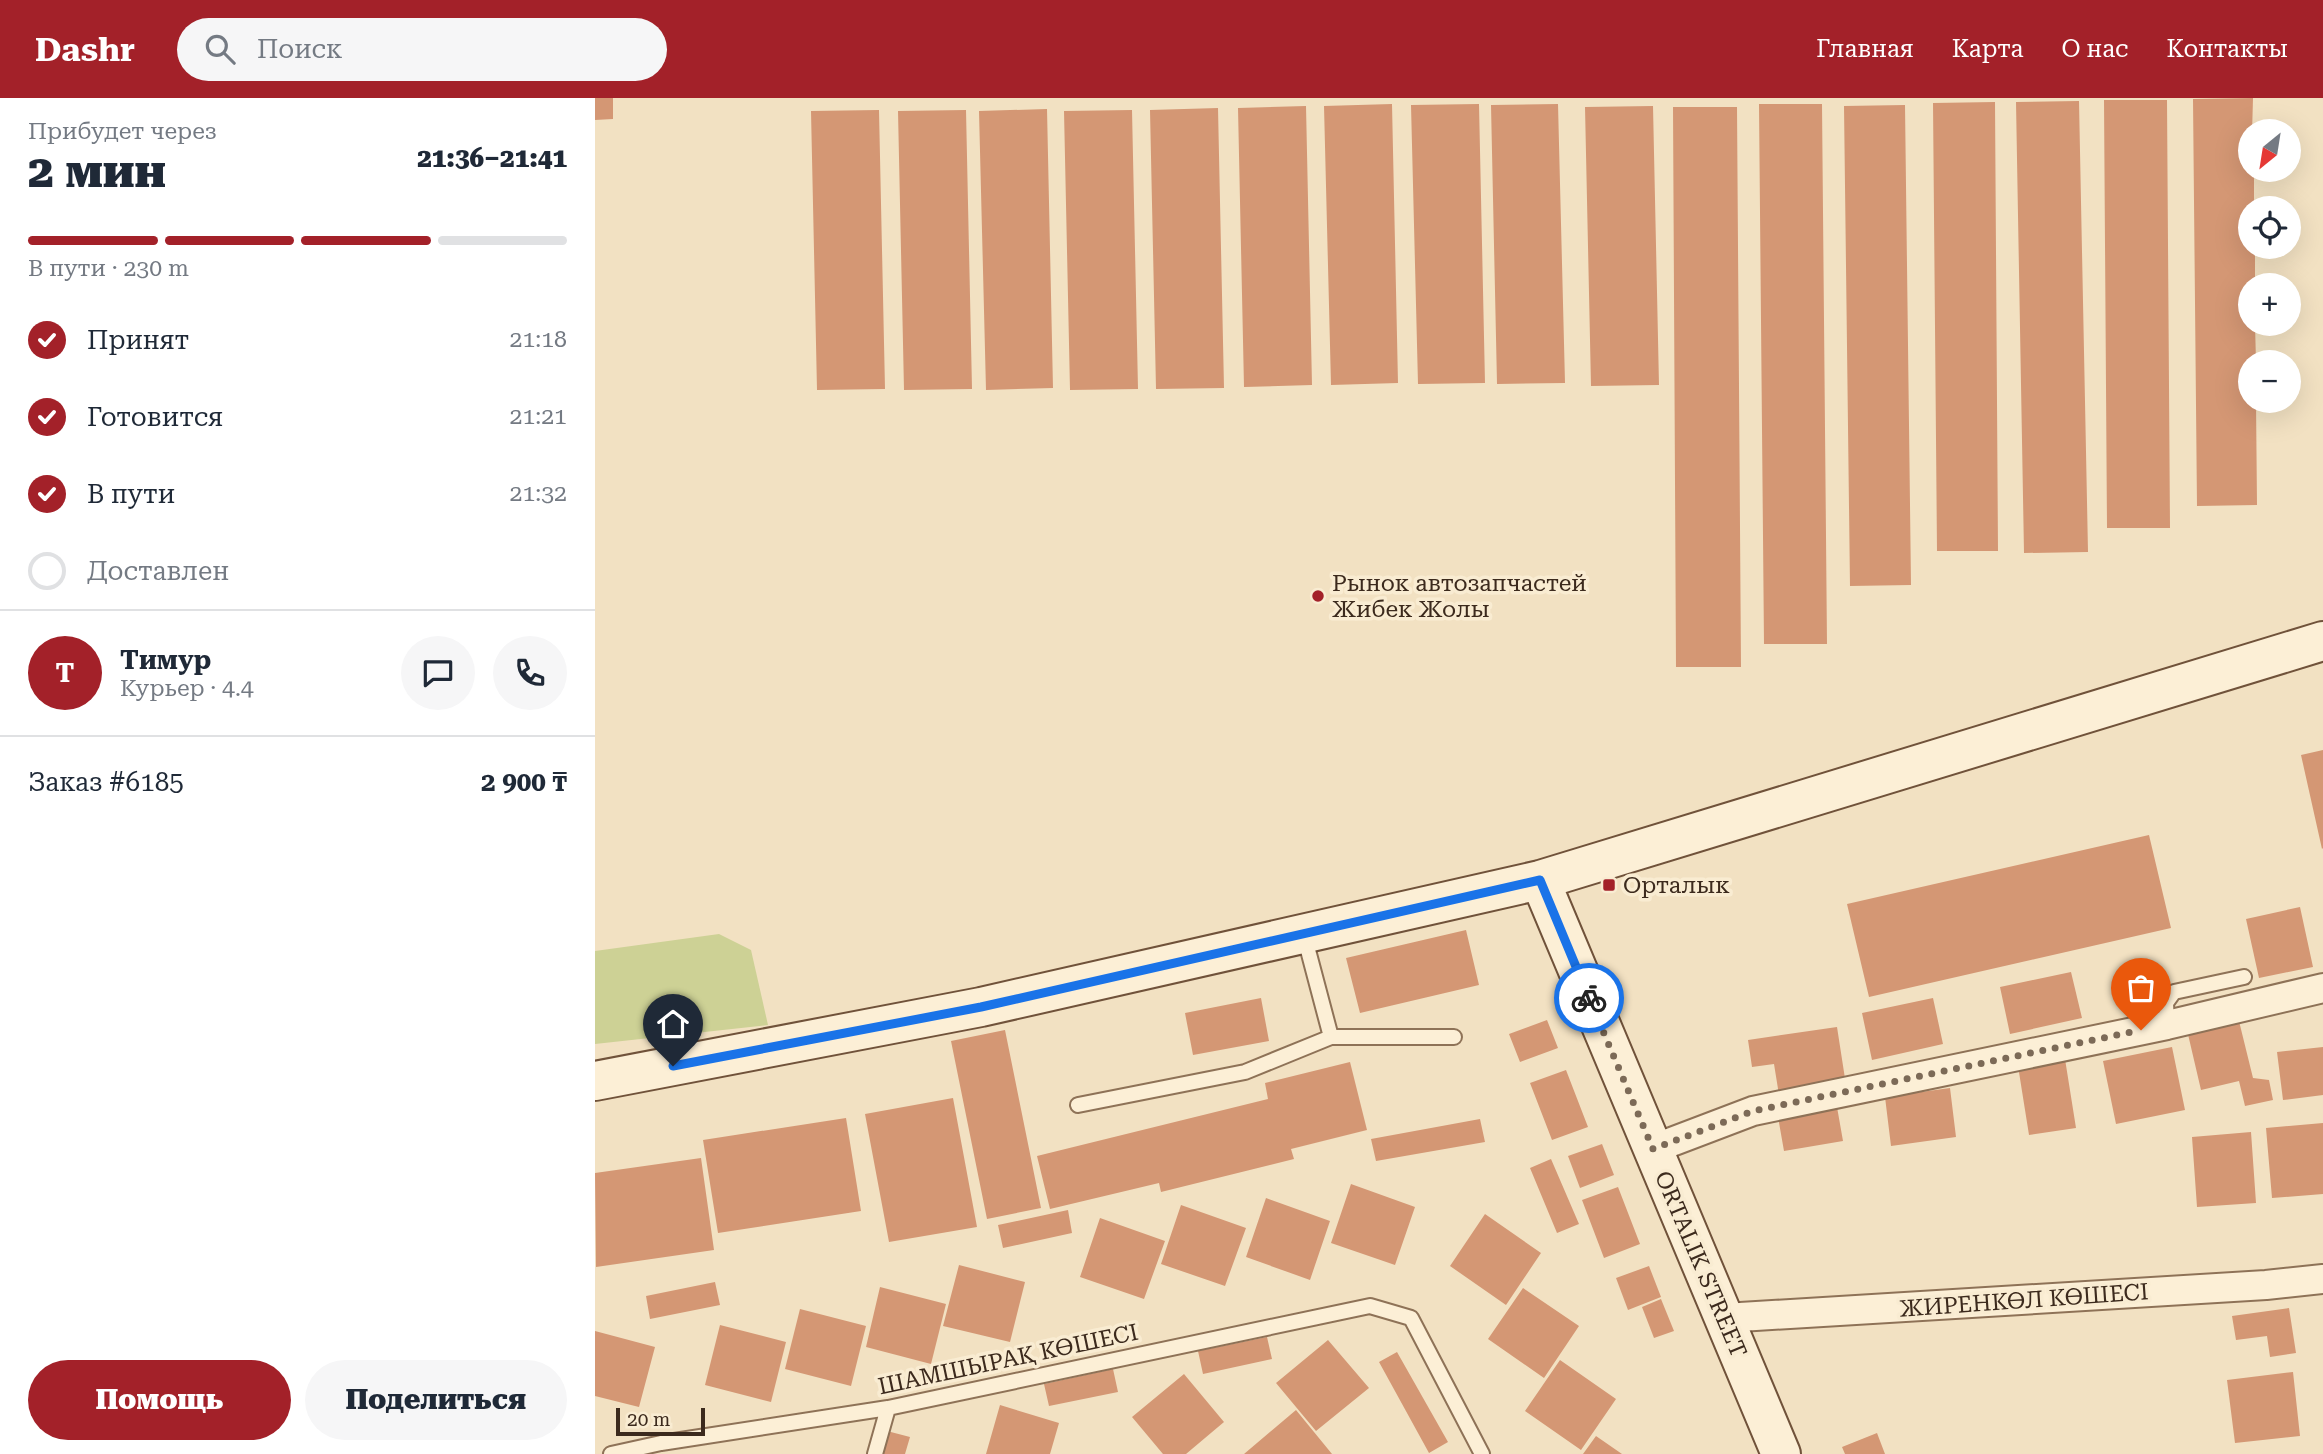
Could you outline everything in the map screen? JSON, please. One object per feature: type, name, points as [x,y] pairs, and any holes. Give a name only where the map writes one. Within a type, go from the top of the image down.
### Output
[{"type":"main road","points":[[595,1081],[981,1007],[1540,880],[2323,641]]},
{"type":"main road","name":"ORTALIK STREET","points":[[1540,880],[1781,1454]]},
{"type":"street","points":[[1653,1149],[1753,1111],[2167,1025],[2323,988]]},
{"type":"street","name":"ЖИРЕНКӨЛ КӨШЕСІ","points":[[1724,1318],[2266,1285],[2323,1279]]},
{"type":"lane","points":[[1303,934],[1331,1037]]},
{"type":"lane","points":[[2167,1025],[2166,1003],[2174,992],[2243,977]]},
{"type":"lane","points":[[1078,1105],[1245,1072],[1331,1037],[1454,1037]]},
{"type":"lane","name":"ШАМШЫРАҚ КӨШЕСІ","points":[[611,1454],[888,1408],[1370,1306],[1411,1318],[1482,1454]]},
{"type":"lane","points":[[875,1454],[888,1408]]},
{"type":"green space","points":[[719,934],[751,950],[768,1025],[595,1044],[595,951]]},
{"type":"building","points":[[595,98],[613,98],[613,119],[595,120]]},
{"type":"building","points":[[2253,98],[2252,119],[2238,119],[2238,182],[2254,182],[2254,196],[2238,196],[2238,259],[2255,259],[2255,273],[2238,273],[2238,336],[2255,336],[2256,350],[2238,350],[2238,413],[2256,413],[2257,505],[2197,506],[2193,99]]},
{"type":"building","points":[[2104,100],[2167,100],[2170,528],[2107,528]]},
{"type":"building","points":[[2079,101],[2088,552],[2024,553],[2016,102]]},
{"type":"building","points":[[1995,102],[1998,551],[1937,551],[1933,103]]},
{"type":"building","points":[[1392,104],[1398,383],[1331,385],[1324,106]]},
{"type":"building","points":[[1479,104],[1485,383],[1418,384],[1411,105]]},
{"type":"building","points":[[1558,104],[1565,383],[1497,384],[1491,105]]},
{"type":"building","points":[[1759,104],[1822,104],[1827,644],[1764,644]]},
{"type":"building","points":[[1905,105],[1911,585],[1850,586],[1844,106]]},
{"type":"building","points":[[1306,106],[1312,385],[1244,387],[1238,108]]},
{"type":"building","points":[[1653,106],[1659,385],[1591,386],[1585,107]]},
{"type":"building","points":[[1673,107],[1737,107],[1741,667],[1676,667]]},
{"type":"building","points":[[1218,108],[1224,388],[1156,389],[1150,110]]},
{"type":"building","points":[[1047,109],[1053,388],[986,390],[979,111]]},
{"type":"building","points":[[879,110],[885,389],[817,390],[811,111]]},
{"type":"building","points":[[966,110],[972,389],[904,390],[898,111]]},
{"type":"building","points":[[1132,110],[1138,389],[1070,390],[1064,111]]},
{"type":"building","points":[[2323,750],[2323,848],[2322,849],[2301,755]]},
{"type":"building","points":[[2149,835],[2171,928],[1869,997],[1847,904]]},
{"type":"building","points":[[2300,907],[2313,967],[2259,978],[2246,919]]},
{"type":"building","points":[[1466,930],[1479,985],[1360,1013],[1346,958]]},
{"type":"building","points":[[2071,972],[2082,1018],[2010,1034],[2000,987]]},
{"type":"building","points":[[1261,998],[1269,1041],[1193,1055],[1185,1013]]},
{"type":"building","points":[[1933,998],[1943,1044],[1872,1060],[1862,1013]]},
{"type":"building","points":[[2238,1017],[2253,1078],[2269,1080],[2273,1100],[2245,1106],[2239,1081],[2201,1090],[2187,1030]]},
{"type":"building","points":[[1547,1020],[1558,1048],[1520,1062],[1509,1034]]},
{"type":"building","points":[[1837,1027],[1846,1085],[1779,1095],[1774,1064],[1752,1067],[1748,1040]]},
{"type":"building","points":[[1005,1030],[1041,1208],[987,1219],[951,1041]]},
{"type":"building","points":[[2172,1047],[2185,1110],[2116,1124],[2103,1061]]},
{"type":"building","points":[[2323,1047],[2323,1095],[2283,1100],[2277,1052]]},
{"type":"building","points":[[2065,1059],[2076,1128],[2029,1135],[2018,1066]]},
{"type":"building","points":[[1350,1062],[1367,1130],[1291,1149],[1294,1159],[1161,1192],[1159,1183],[1050,1209],[1037,1156],[1268,1099],[1265,1083]]},
{"type":"building","points":[[1566,1070],[1588,1127],[1552,1140],[1530,1083]]},
{"type":"building","points":[[1950,1088],[1956,1137],[1891,1146],[1885,1097]]},
{"type":"building","points":[[953,1098],[977,1227],[889,1242],[865,1114]]},
{"type":"building","points":[[1837,1107],[1843,1141],[1784,1151],[1778,1117]]},
{"type":"building","points":[[846,1118],[861,1211],[718,1233],[703,1140]]},
{"type":"building","points":[[1480,1119],[1485,1142],[1376,1161],[1371,1139]]},
{"type":"building","points":[[2323,1123],[2323,1194],[2272,1198],[2266,1128]]},
{"type":"building","points":[[2251,1132],[2256,1203],[2197,1207],[2192,1137]]},
{"type":"building","points":[[1602,1144],[1614,1175],[1580,1188],[1568,1156]]},
{"type":"building","points":[[701,1158],[714,1250],[596,1267],[595,1173]]},
{"type":"building","points":[[1551,1159],[1579,1224],[1557,1233],[1530,1168]]},
{"type":"building","points":[[1351,1184],[1415,1207],[1395,1265],[1331,1243]]},
{"type":"building","points":[[1618,1187],[1640,1244],[1604,1258],[1582,1200]]},
{"type":"building","points":[[1266,1198],[1330,1221],[1310,1280],[1246,1257]]},
{"type":"building","points":[[1181,1205],[1246,1228],[1225,1286],[1161,1264]]},
{"type":"building","points":[[1068,1210],[1072,1233],[1003,1248],[998,1225]]},
{"type":"building","points":[[1485,1214],[1541,1253],[1506,1305],[1450,1266]]},
{"type":"building","points":[[1100,1218],[1165,1241],[1144,1299],[1080,1277]]},
{"type":"building","points":[[959,1265],[1025,1282],[1010,1342],[943,1326]]},
{"type":"building","points":[[1649,1266],[1661,1297],[1628,1310],[1616,1278]]},
{"type":"building","points":[[715,1282],[720,1305],[650,1319],[646,1296]]},
{"type":"building","points":[[880,1287],[946,1304],[931,1364],[866,1347]]},
{"type":"building","points":[[1523,1288],[1579,1326],[1544,1378],[1488,1339]]},
{"type":"building","points":[[1661,1299],[1674,1331],[1654,1338],[1642,1307]]},
{"type":"building","points":[[2289,1308],[2296,1353],[2270,1357],[2267,1336],[2236,1340],[2232,1316]]},
{"type":"building","points":[[800,1309],[866,1326],[851,1386],[785,1369]]},
{"type":"building","points":[[720,1325],[786,1342],[771,1402],[705,1385]]},
{"type":"building","points":[[595,1331],[655,1347],[639,1407],[595,1396]]},
{"type":"building","points":[[1267,1337],[1272,1359],[1203,1374],[1198,1351]]},
{"type":"building","points":[[1328,1340],[1369,1388],[1316,1431],[1276,1383]]},
{"type":"building","points":[[1397,1352],[1448,1442],[1429,1453],[1379,1362]]},
{"type":"building","points":[[1560,1360],[1616,1399],[1581,1450],[1525,1411]]},
{"type":"building","points":[[1113,1369],[1118,1392],[1049,1406],[1044,1384]]},
{"type":"building","points":[[2293,1372],[2300,1436],[2235,1443],[2227,1380]]},
{"type":"building","points":[[1184,1374],[1224,1422],[1186,1454],[1163,1454],[1132,1417]]},
{"type":"building","points":[[1000,1405],[1059,1423],[1050,1454],[986,1454]]},
{"type":"building","points":[[1296,1410],[1332,1454],[1244,1454]]},
{"type":"building","points":[[887,1431],[910,1437],[905,1454],[881,1454]]},
{"type":"building","points":[[1877,1433],[1885,1454],[1845,1454],[1842,1447]]},
{"type":"building","points":[[1596,1436],[1622,1454],[1583,1454]]},
{"type":"way so far","points":[[1589,998],[1653,1149],[1753,1111],[2141,1030]]},
{"type":"place","name":"Рынок автозапчастей Жибек Жолы","points":[[1318,596]]},
{"type":"place","name":"Орталык","points":[[1609,885]]},
{"type":"route","points":[[673,1066],[981,1007],[1540,880],[1589,998]]}]
